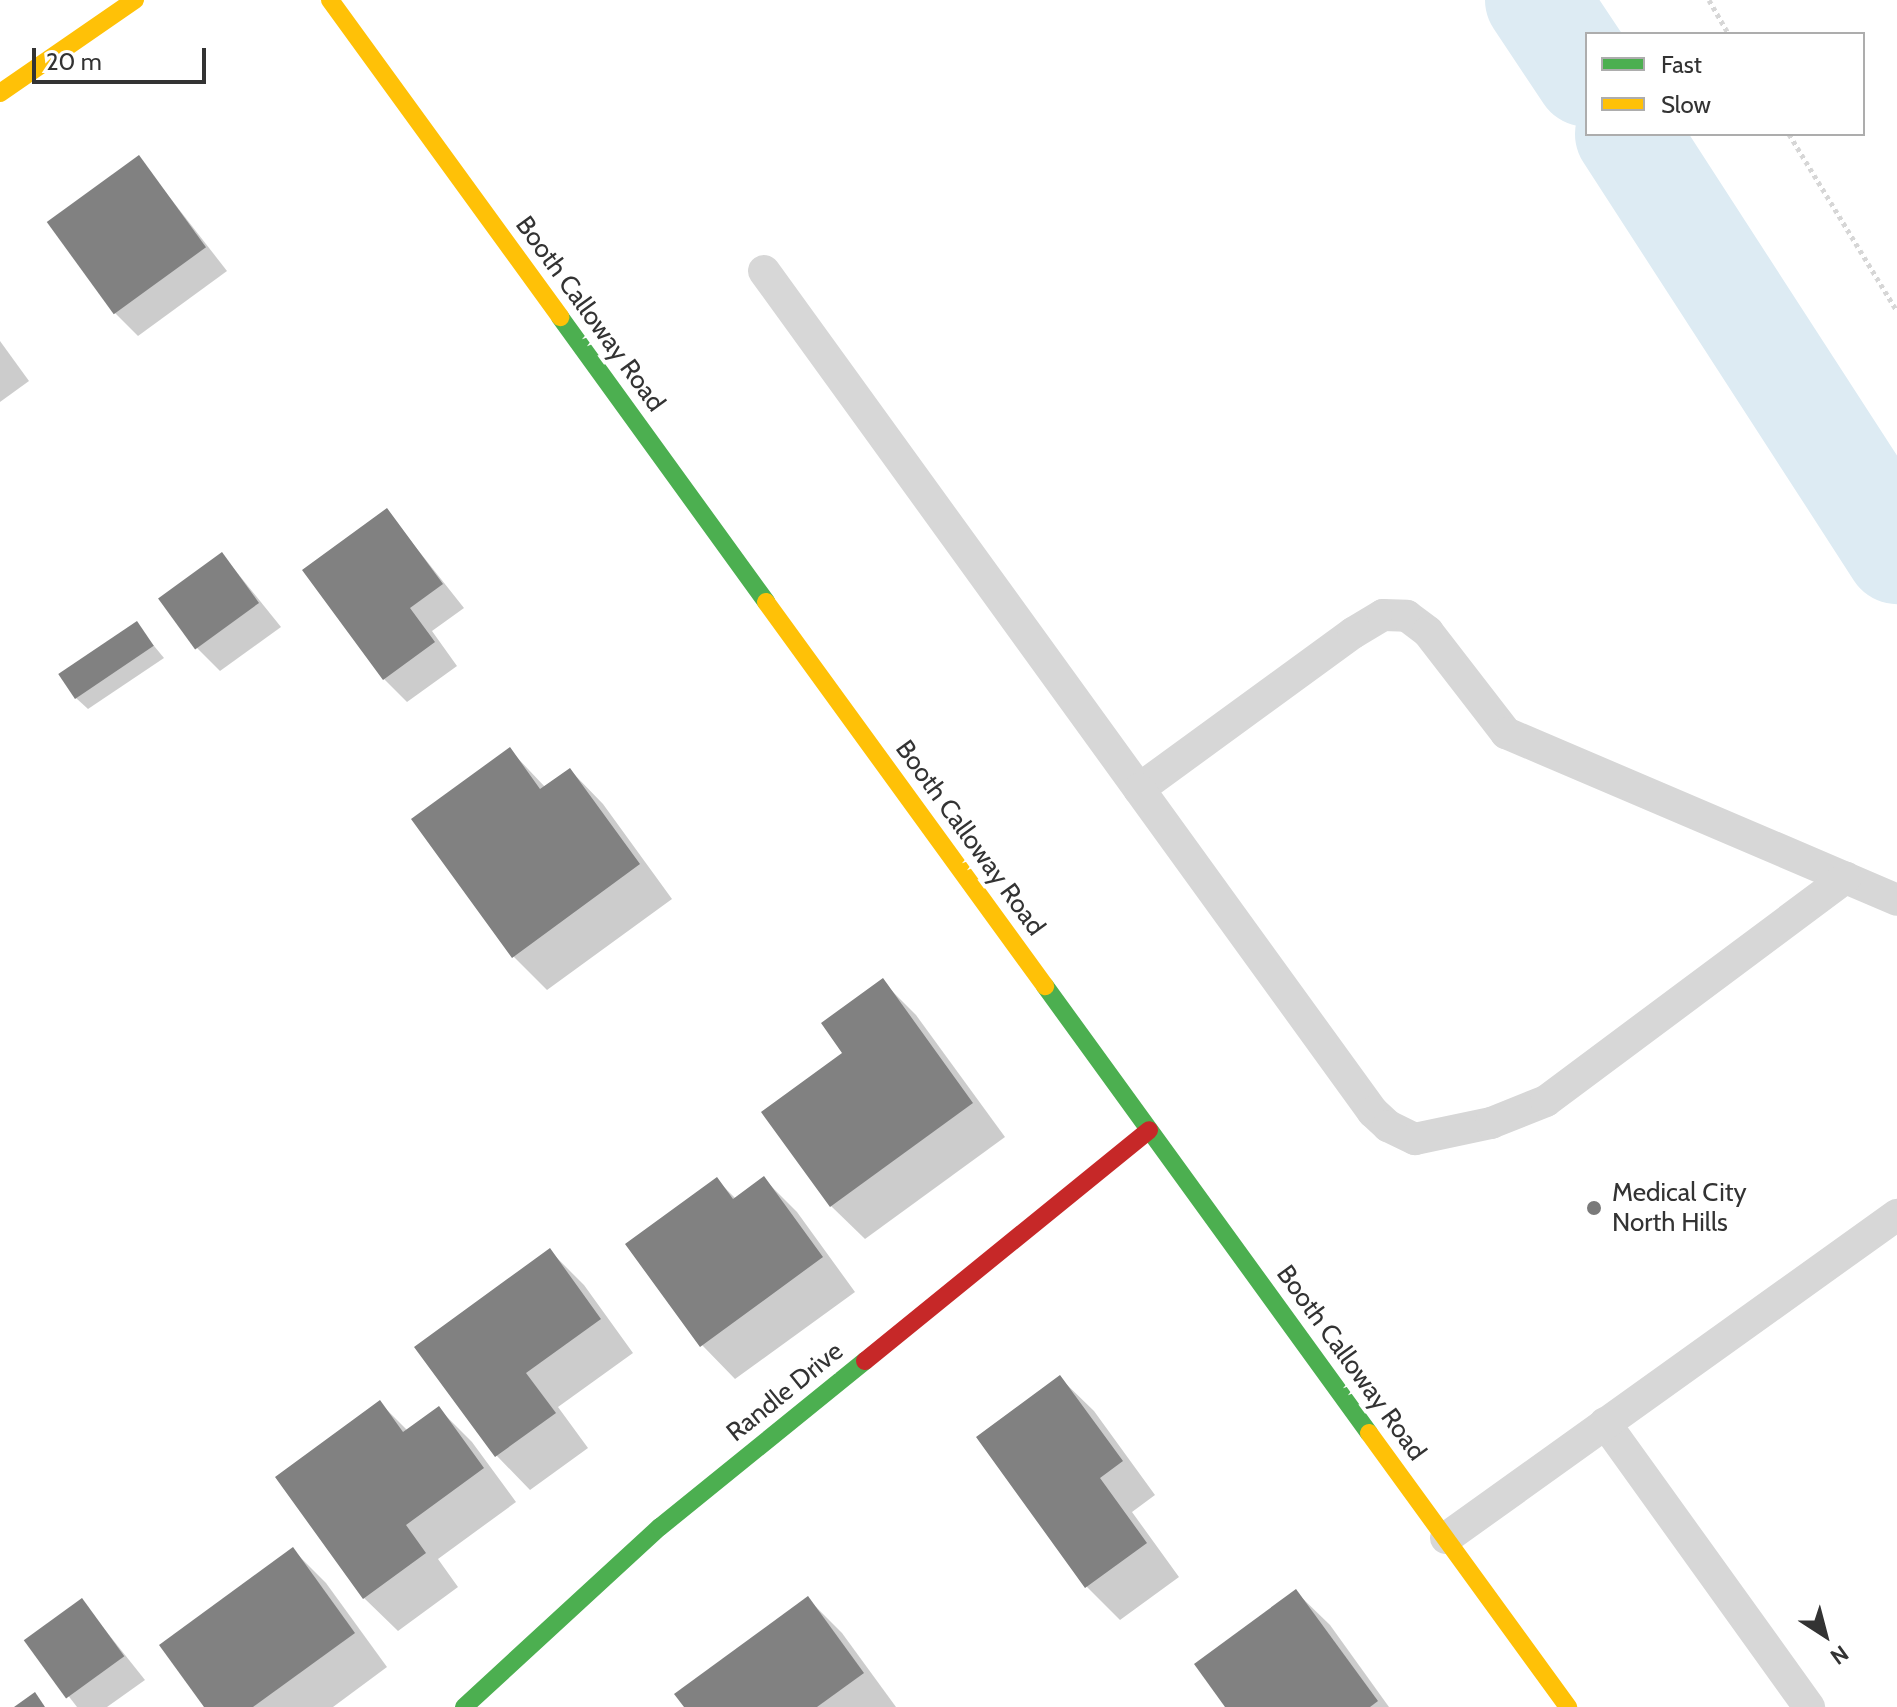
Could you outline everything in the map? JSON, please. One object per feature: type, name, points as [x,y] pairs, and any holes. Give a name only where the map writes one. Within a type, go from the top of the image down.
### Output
[{"type":"street","points":[[0,93],[135,0]]},
{"type":"street","name":"Booth Calloway Road","points":[[330,0],[1568,1707]]},
{"type":"street","name":"Randle Drive","points":[[464,1707],[660,1527],[1149,1130]]},
{"type":"lane","points":[[764,271],[1373,1112],[1388,1126],[1415,1139],[1491,1123],[1546,1101],[1846,877]]},
{"type":"lane","points":[[1139,789],[1353,633],[1383,615],[1407,616],[1428,632],[1506,733],[1897,900]]},
{"type":"lane","points":[[1446,1538],[1897,1215]]},
{"type":"lane","points":[[1605,1423],[1809,1707]]},
{"type":"path","points":[[1709,0],[1728,32]]},
{"type":"path","points":[[1790,136],[1897,311]]},
{"type":"building","points":[[139,155],[206,247],[114,314],[47,222]]},
{"type":"building","points":[[387,508],[443,584],[410,608],[435,642],[383,680],[302,570]]},
{"type":"building","points":[[222,552],[259,603],[195,649],[158,598]]},
{"type":"building","points":[[137,621],[154,646],[75,699],[58,674]]},
{"type":"building","points":[[510,747],[540,789],[570,768],[640,864],[512,958],[411,819]]},
{"type":"building","points":[[883,978],[973,1103],[830,1207],[761,1112],[842,1053],[821,1023]]},
{"type":"building","points":[[764,1176],[823,1257],[700,1347],[625,1244],[717,1177],[733,1199]]},
{"type":"building","points":[[550,1248],[601,1319],[526,1373],[556,1413],[495,1457],[414,1347]]},
{"type":"building","points":[[1060,1375],[1123,1461],[1100,1478],[1147,1543],[1085,1588],[976,1437]]},
{"type":"building","points":[[380,1400],[403,1432],[439,1406],[484,1468],[406,1525],[426,1553],[363,1599],[275,1477]]},
{"type":"building","points":[[293,1547],[355,1633],[253,1707],[204,1707],[159,1645]]},
{"type":"building","points":[[1296,1589],[1378,1701],[1370,1707],[1225,1707],[1194,1664]]},
{"type":"building","points":[[808,1596],[864,1673],[817,1707],[684,1707],[674,1694]]},
{"type":"building","points":[[82,1598],[124,1656],[66,1699],[24,1640]]},
{"type":"building","points":[[35,1692],[45,1707],[14,1707]]},
{"type":"waterway","points":[[1537,0],[1585,72]]},
{"type":"waterway","points":[[1628,136],[1897,552]]},
{"type":"traffic: fast","points":[[560,317],[766,602]]},
{"type":"traffic: fast","points":[[1045,986],[1369,1433]]},
{"type":"traffic: fast","points":[[464,1707],[660,1527],[865,1361]]},
{"type":"traffic: slow","points":[[0,93],[135,0]]},
{"type":"traffic: slow","points":[[330,0],[560,317]]},
{"type":"traffic: slow","points":[[766,602],[1045,986]]},
{"type":"traffic: slow","points":[[1369,1433],[1568,1707]]},
{"type":"traffic: jam","points":[[865,1361],[1149,1130]]},
{"type":"place","name":"Medical City North Hills","points":[[1594,1208]]}]
